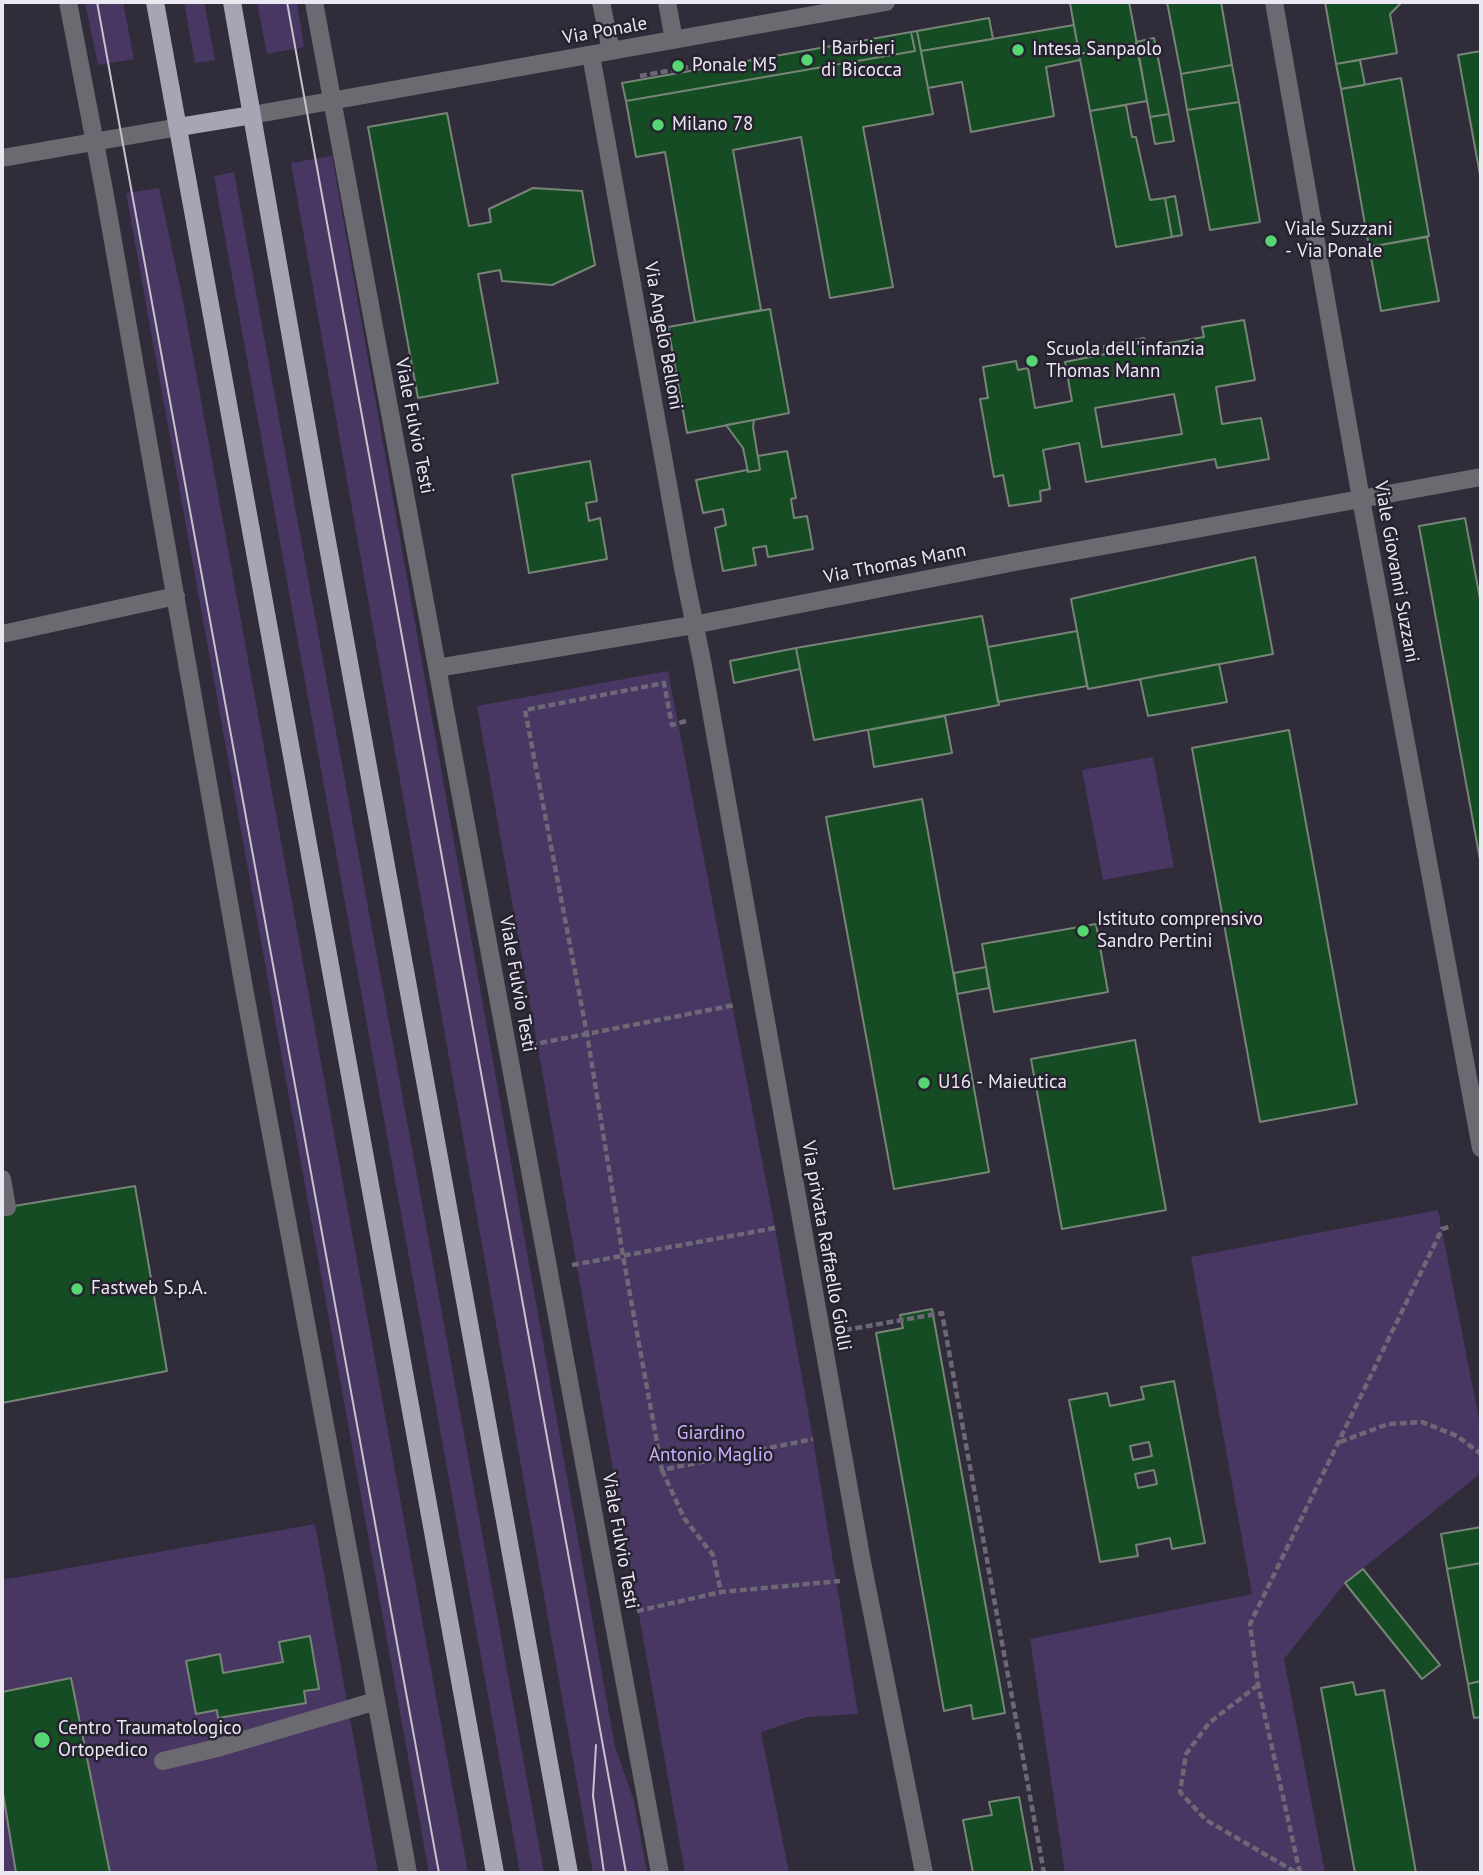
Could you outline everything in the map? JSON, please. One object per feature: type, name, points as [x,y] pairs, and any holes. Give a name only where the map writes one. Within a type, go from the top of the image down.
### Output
[{"type":"main road","points":[[155,2],[495,1873]]},
{"type":"main road","points":[[232,2],[569,1873]]},
{"type":"main road","points":[[179,127],[252,115]]},
{"type":"street","points":[[68,2],[244,988],[408,1873]]},
{"type":"street","name":"Viale Fulvio Testi","points":[[314,2],[660,1873]]},
{"type":"street","points":[[601,2],[611,51]]},
{"type":"street","points":[[667,2],[674,40]]},
{"type":"street","name":"Via Ponale","points":[[332,102],[886,2]]},
{"type":"street","name":"Viale Giovanni Suzzani","points":[[1274,2],[1361,499],[1481,1148]]},
{"type":"street","name":"Via Angelo Belloni","points":[[591,55],[693,625]]},
{"type":"street","points":[[252,115],[332,102]]},
{"type":"street","points":[[2,158],[179,127]]},
{"type":"street","name":"Via Thomas Mann","points":[[437,668],[693,625],[1015,562],[1481,477]]},
{"type":"street","points":[[2,634],[176,596]]},
{"type":"street","name":"Via privata Raffaello Giolli","points":[[693,625],[703,666],[862,1562],[924,1873]]},
{"type":"street","points":[[2,1179],[7,1207]]},
{"type":"street","points":[[163,1761],[217,1748],[376,1701]]},
{"type":"path","points":[[640,76],[716,62]]},
{"type":"path","points":[[686,722],[672,724],[664,683],[525,710],[587,1034],[662,1470],[684,1518],[713,1555],[721,1592]]},
{"type":"path","points":[[508,1049],[735,1005]]},
{"type":"path","points":[[1299,1873],[1258,1685],[1250,1624],[1442,1229],[1452,1226]]},
{"type":"path","points":[[548,1269],[775,1228]]},
{"type":"path","points":[[845,1330],[942,1313],[1044,1873]]},
{"type":"path","points":[[1339,1442],[1388,1423],[1422,1422],[1457,1436],[1481,1454]]},
{"type":"path","points":[[662,1470],[813,1439]]},
{"type":"path","points":[[628,1614],[721,1592],[840,1581]]},
{"type":"path","points":[[1258,1685],[1209,1723],[1186,1754],[1180,1792],[1206,1820],[1299,1873]]},
{"type":"green space","points":[[85,2],[123,2],[134,59],[98,65]]},
{"type":"green space","points":[[184,2],[204,2],[215,60],[195,63]]},
{"type":"green space","points":[[257,2],[297,2],[304,47],[267,54]]},
{"type":"green space","points":[[332,156],[615,1747],[634,1801],[647,1873],[593,1873],[291,163]]},
{"type":"green space","points":[[234,172],[544,1873],[520,1873],[214,176]]},
{"type":"green space","points":[[159,188],[183,301],[468,1873],[429,1873],[126,193]]},
{"type":"green space","name":"Giardino Antonio Maglio","points":[[668,671],[775,1228],[858,1714],[807,1717],[761,1732],[789,1873],[685,1873],[477,706]]},
{"type":"green space","points":[[1153,757],[1174,867],[1103,880],[1082,770]]},
{"type":"green space","points":[[1438,1210],[1481,1430],[1481,1473],[1345,1583],[1284,1659],[1325,1873],[1065,1873],[1030,1639],[1252,1594],[1191,1257]]},
{"type":"green space","points":[[315,1524],[378,1873],[2,1873],[2,1580]]},
{"type":"building","points":[[1129,2],[1137,44],[1079,54],[1070,3]]},
{"type":"building","points":[[1167,2],[1221,2],[1232,65],[1181,74]]},
{"type":"building","points":[[1325,2],[1402,2],[1390,14],[1397,53],[1336,64]]},
{"type":"building","points":[[989,18],[993,39],[921,51],[917,31]]},
{"type":"building","points":[[1074,25],[1080,60],[1046,67],[1054,116],[971,132],[962,82],[928,88],[921,51]]},
{"type":"building","points":[[917,31],[933,114],[863,127],[893,287],[830,298],[801,137],[733,150],[761,310],[695,322],[665,152],[636,157],[626,101],[915,51],[911,32]]},
{"type":"building","points":[[911,32],[915,51],[626,101],[622,83]]},
{"type":"building","points":[[1154,38],[1169,114],[1150,117],[1136,42]]},
{"type":"building","points":[[1137,44],[1147,101],[1090,111],[1079,54]]},
{"type":"building","points":[[1481,51],[1481,180],[1458,55]]},
{"type":"building","points":[[1360,60],[1365,85],[1341,89],[1336,64]]},
{"type":"building","points":[[1232,65],[1239,102],[1187,110],[1181,74]]},
{"type":"building","points":[[1401,78],[1429,236],[1369,247],[1341,89]]},
{"type":"building","points":[[1239,102],[1260,222],[1210,230],[1187,110]]},
{"type":"building","points":[[1126,105],[1150,200],[1165,198],[1172,237],[1116,247],[1090,111]]},
{"type":"building","points":[[447,113],[469,226],[491,222],[489,209],[533,188],[582,191],[595,265],[552,285],[502,281],[500,270],[478,274],[498,383],[418,398],[368,127]]},
{"type":"building","points":[[1169,114],[1174,141],[1155,144],[1150,117]]},
{"type":"building","points":[[1175,196],[1182,235],[1172,237],[1165,198]]},
{"type":"building","points":[[1427,237],[1439,301],[1381,311],[1369,247]]},
{"type":"building","points":[[770,309],[789,413],[687,433],[668,327]]},
{"type":"building","points":[[1244,320],[1255,380],[1216,387],[1222,424],[1261,418],[1269,459],[1217,468],[1215,459],[1086,482],[1079,443],[1043,450],[1050,489],[1040,491],[1041,501],[1009,506],[1003,475],[994,477],[980,399],[988,398],[983,367],[1016,361],[1018,370],[1028,368],[1035,408],[1072,401],[1065,362],[1105,354],[1104,346],[1144,338],[1146,347],[1204,337],[1202,327]],"holes":[[[1174,394],[1182,434],[1102,447],[1095,408]]]},
{"type":"building","points":[[754,420],[760,470],[748,472],[743,448],[726,425]]},
{"type":"building","points":[[787,451],[796,498],[791,499],[794,518],[807,516],[813,549],[768,557],[766,546],[753,548],[756,565],[723,571],[715,528],[726,525],[723,509],[703,513],[696,480],[760,470],[758,456]]},
{"type":"building","points":[[590,461],[597,501],[586,503],[589,521],[600,518],[607,559],[529,573],[512,475]]},
{"type":"building","points":[[1465,518],[1481,604],[1481,865],[1419,526]]},
{"type":"building","points":[[1255,557],[1273,654],[1088,689],[1071,599]]},
{"type":"building","points":[[982,616],[999,705],[814,740],[796,648]]},
{"type":"building","points":[[1077,631],[1087,686],[998,702],[988,647]]},
{"type":"building","points":[[796,648],[800,669],[734,683],[730,661]]},
{"type":"building","points":[[1219,664],[1227,702],[1148,716],[1140,679]]},
{"type":"building","points":[[945,716],[952,753],[874,767],[868,730]]},
{"type":"building","points":[[1289,730],[1357,1104],[1260,1122],[1192,748]]},
{"type":"building","name":"U16 - Maieutica","points":[[922,799],[989,1172],[894,1189],[826,817]]},
{"type":"building","points":[[1096,924],[1108,992],[994,1012],[982,944]]},
{"type":"building","points":[[986,967],[989,988],[957,994],[954,973]]},
{"type":"building","points":[[1135,1040],[1166,1210],[1062,1229],[1031,1059]]},
{"type":"building","name":"Fastweb S.p.A.","points":[[135,1186],[167,1371],[2,1403],[2,1208]]},
{"type":"building","points":[[932,1309],[1005,1713],[973,1719],[971,1705],[944,1711],[876,1333],[903,1328],[900,1315]]},
{"type":"building","points":[[1174,1381],[1205,1543],[1172,1549],[1170,1538],[1136,1545],[1138,1556],[1100,1562],[1069,1400],[1107,1393],[1110,1406],[1144,1399],[1141,1387]],"holes":[[[1149,1442],[1152,1456],[1133,1460],[1130,1446]],[[1154,1470],[1157,1484],[1138,1488],[1135,1474]]]},
{"type":"building","points":[[1481,1527],[1481,1563],[1447,1569],[1441,1534]]},
{"type":"building","points":[[1481,1563],[1481,1681],[1468,1684],[1447,1569]]},
{"type":"building","points":[[1363,1569],[1440,1665],[1422,1679],[1345,1583]]},
{"type":"building","points":[[310,1636],[319,1689],[304,1691],[306,1703],[218,1718],[217,1710],[196,1714],[186,1661],[220,1654],[223,1673],[283,1662],[279,1642]]},
{"type":"building","name":"Centro Traumatologico Ortopedico","points":[[71,1678],[110,1873],[16,1873],[2,1787],[2,1692]]},
{"type":"building","points":[[1481,1681],[1481,1717],[1474,1718],[1468,1684]]},
{"type":"building","points":[[1353,1682],[1356,1695],[1384,1690],[1416,1873],[1355,1873],[1321,1688]]},
{"type":"building","points":[[1019,1797],[1033,1873],[973,1873],[963,1820],[992,1815],[989,1802]]},
{"type":"tram line","points":[[97,2],[439,1873]]},
{"type":"tram line","points":[[287,2],[626,1873]]},
{"type":"tram line","points":[[596,1745],[593,1796],[604,1873]]},
{"type":"place","name":"Intesa Sanpaolo","points":[[1018,50]]},
{"type":"place","name":"I Barbieri di Bicocca","points":[[807,60]]},
{"type":"place","name":"Ponale M5","points":[[678,66]]},
{"type":"place","name":"Milano 78","points":[[658,125]]},
{"type":"place","name":"Viale Suzzani - Via Ponale","points":[[1271,241]]},
{"type":"place","name":"Scuola dell'infanzia Thomas Mann","points":[[1032,361]]},
{"type":"place","name":"Istituto comprensivo Sandro Pertini","points":[[1083,931]]},
{"type":"place","name":"U16 - Maieutica","points":[[924,1083]]},
{"type":"place","name":"Fastweb S.p.A.","points":[[77,1289]]},
{"type":"place","name":"Centro Traumatologico Ortopedico","points":[[42,1740]]}]
